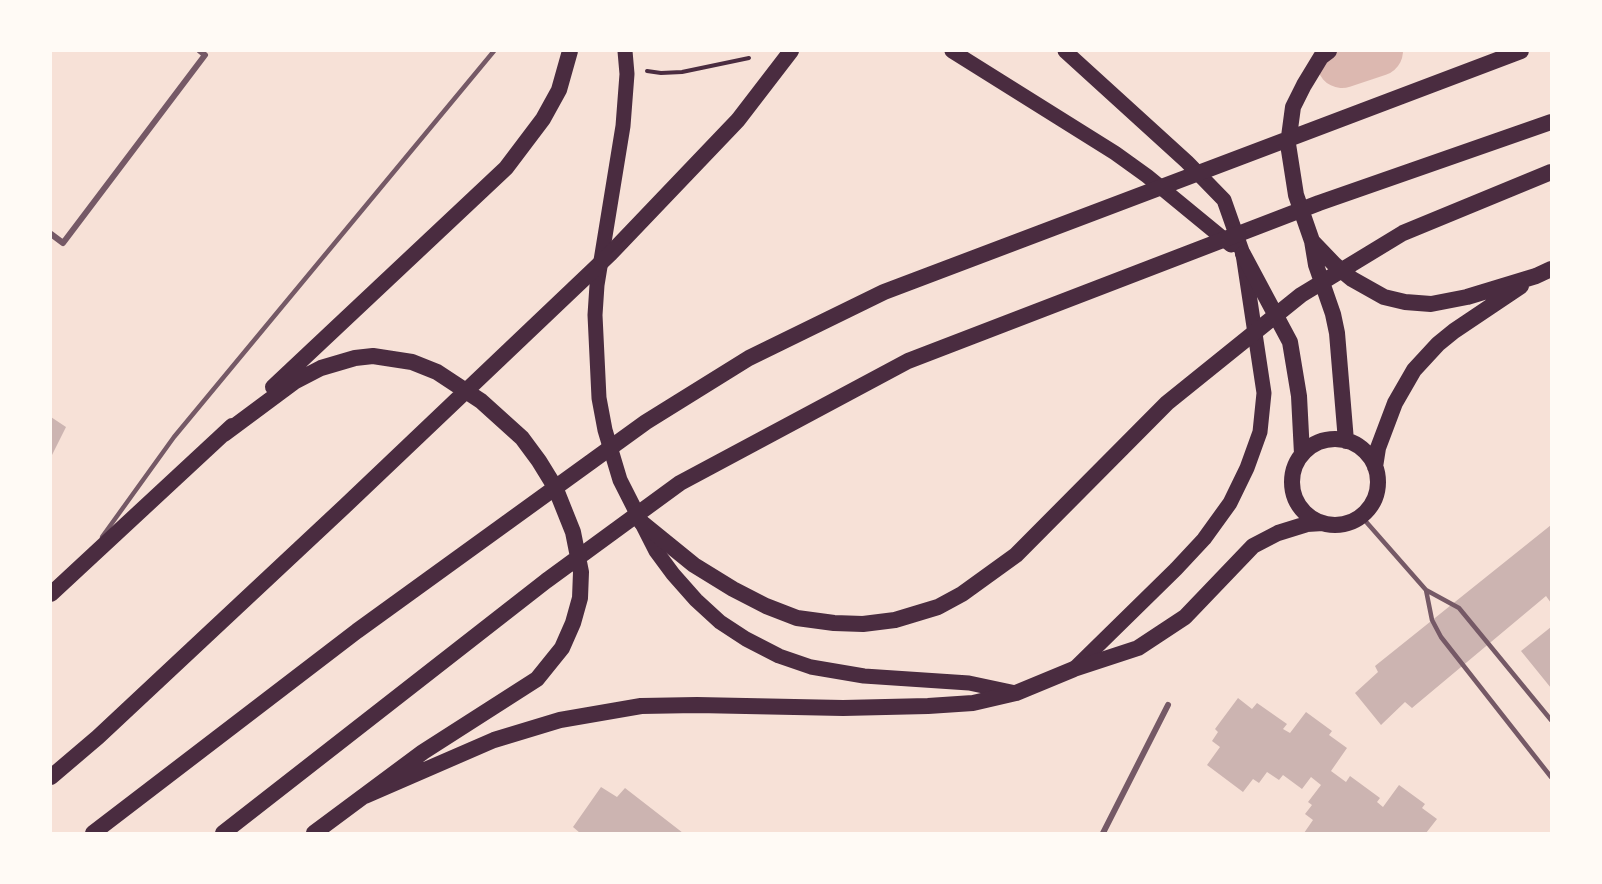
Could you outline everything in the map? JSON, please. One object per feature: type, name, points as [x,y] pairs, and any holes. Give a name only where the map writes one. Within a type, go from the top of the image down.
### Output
[{"type":"highway","points":[[51,594],[506,168],[543,119],[559,90],[570,51]]},
{"type":"highway","points":[[51,777],[98,737],[345,506],[635,228],[738,120],[791,51]]},
{"type":"highway","points":[[1329,51],[1321,57],[1293,107],[1288,144],[1296,195],[1312,241],[1316,265],[1333,314],[1340,347],[1346,441]]},
{"type":"highway","points":[[93,833],[357,631],[646,422],[750,358],[884,292],[1521,51]]},
{"type":"highway","points":[[223,833],[546,581],[680,483],[908,361],[1319,203],[1551,122]]},
{"type":"highway","points":[[641,522],[694,565],[766,606],[797,618],[862,624],[895,620],[938,607],[962,594],[1016,555],[1167,404],[1301,295],[1403,233],[1551,172]]},
{"type":"highway","points":[[1312,241],[1335,265],[1367,289],[1384,297],[1406,302],[1431,304],[1467,297],[1544,273]]},
{"type":"highway","points":[[1243,254],[1290,342],[1299,396],[1302,454]]},
{"type":"highway","points":[[365,796],[494,740],[560,720],[641,706],[843,708],[973,703],[1016,693],[1074,669],[1138,648],[1185,616],[1253,546],[1269,536],[1307,524],[1336,525],[1350,522],[1361,516],[1370,506],[1376,493],[1378,480],[1375,467],[1378,448],[1395,403],[1414,370],[1438,344],[1454,331],[1544,273]]},
{"type":"highway","points":[[224,434],[294,382],[321,368],[355,358],[373,356],[412,362],[437,372],[481,401],[522,438],[555,487],[573,532],[581,572],[580,598],[573,623],[562,648],[537,679],[423,752],[314,833]]},
{"type":"highway","points":[[1323,523],[1300,508],[1294,496],[1293,470],[1302,454],[1309,447],[1321,441],[1333,439],[1346,441],[1363,451],[1375,467]]},
{"type":"main road","points":[[625,51],[627,74],[623,126],[603,242],[595,315],[599,398],[604,430],[620,480],[656,550],[688,591],[720,622],[779,656],[811,667],[864,676],[969,683],[1016,693]]},
{"type":"main road","points":[[952,51],[1115,153],[1154,181],[1243,254]]},
{"type":"main road","points":[[1065,51],[1187,162],[1224,200],[1243,254],[1264,393],[1260,432],[1248,468],[1230,503],[1204,539],[1176,569],[1074,669]]},
{"type":"street","points":[[51,234],[63,243],[202,53]]},
{"type":"street","points":[[1103,833],[1168,705]]},
{"type":"lane","points":[[77,571],[174,437],[494,51]]},
{"type":"lane","points":[[1361,516],[1426,590],[1459,608],[1551,720]]},
{"type":"lane","points":[[1426,590],[1432,620],[1441,637],[1551,777]]},
{"type":"path","points":[[640,70],[661,73],[682,72],[749,58]]},
{"type":"building","points":[[51,417],[66,427],[51,457]]},
{"type":"building","points":[[1551,525],[1551,603],[1546,596],[1412,708],[1405,702],[1381,725],[1355,693],[1378,672],[1375,666]]},
{"type":"building","points":[[1551,627],[1551,688],[1521,651]]},
{"type":"building","points":[[1238,698],[1252,709],[1257,703],[1287,724],[1283,729],[1290,733],[1306,712],[1332,731],[1329,735],[1347,748],[1331,771],[1346,782],[1350,776],[1380,798],[1377,802],[1383,807],[1399,785],[1425,804],[1422,808],[1437,819],[1426,833],[1304,833],[1313,820],[1305,814],[1312,805],[1308,802],[1321,785],[1311,777],[1302,789],[1283,775],[1279,780],[1267,772],[1259,783],[1253,779],[1243,792],[1207,765],[1220,747],[1212,741],[1218,732],[1215,729]]},
{"type":"building","points":[[601,787],[617,797],[625,788],[683,833],[580,833],[573,827]]},
{"type":"waterway","points":[[1342,63],[1378,51]]}]
